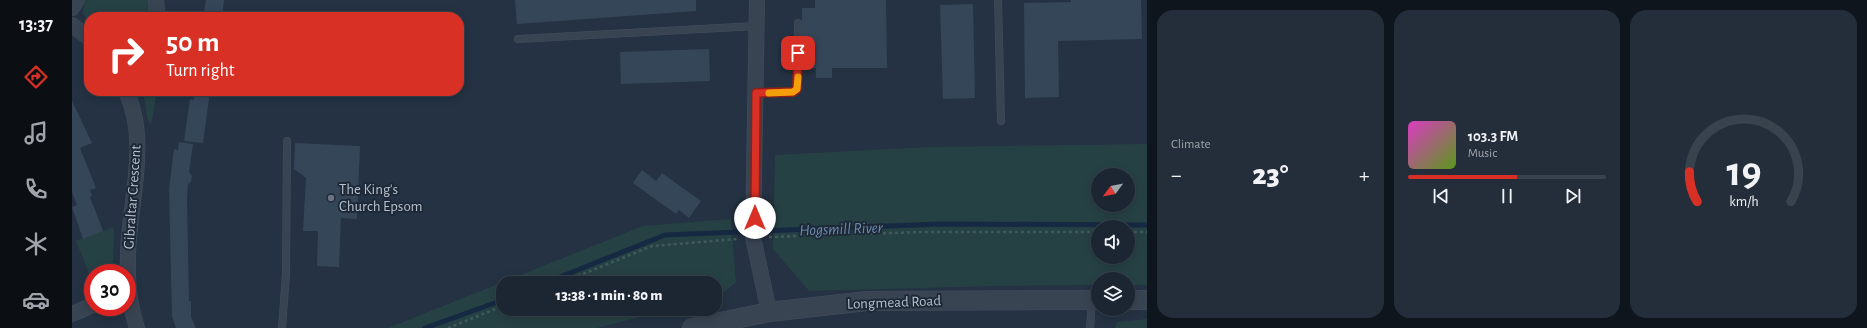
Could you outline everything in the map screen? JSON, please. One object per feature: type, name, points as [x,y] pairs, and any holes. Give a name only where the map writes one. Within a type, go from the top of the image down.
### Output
[{"type":"street","points":[[72,8],[77,0]]},
{"type":"street","points":[[156,0],[157,12]]},
{"type":"street","points":[[757,0],[755,218],[753,237],[769,312]]},
{"type":"street","points":[[72,25],[84,34]]},
{"type":"street","name":"Gibraltar Crescent","points":[[127,96],[136,127],[137,158],[128,264]]},
{"type":"street","name":"Longmead Road","points":[[692,328],[769,312],[867,301],[1091,300]]},
{"type":"street","points":[[1135,300],[1147,300]]},
{"type":"street","points":[[72,314],[84,309]]},
{"type":"street","name":"Gibraltar Crescent","points":[[134,316],[137,328]]},
{"type":"lane","points":[[998,0],[1001,121]]},
{"type":"lane","points":[[756,93],[793,92],[797,89],[798,22]]},
{"type":"lane","points":[[518,39],[756,26]]},
{"type":"lane","points":[[282,328],[286,274],[287,140]]},
{"type":"lane","points":[[1090,328],[1092,316]]},
{"type":"path","points":[[578,276],[652,246],[753,237],[922,232],[1091,232]]},
{"type":"path","points":[[1135,232],[1147,232]]},
{"type":"path","points":[[448,328],[496,309]]},
{"type":"green space","points":[[85,0],[151,0],[149,12],[84,12],[84,15],[83,13]]},
{"type":"green space","points":[[144,96],[156,96],[151,125],[147,117]]},
{"type":"green space","points":[[1147,144],[1147,285],[1135,285],[1135,272],[1091,272],[1091,285],[809,291],[773,249],[775,155],[929,147]]},
{"type":"green space","points":[[731,219],[736,282],[722,294],[722,276],[518,276],[643,226]]},
{"type":"green space","points":[[114,227],[113,264],[85,264],[76,241]]},
{"type":"green space","points":[[496,285],[496,316],[644,316],[597,328],[388,328]]},
{"type":"green space","points":[[1147,319],[1147,328],[1115,328],[1117,322]]},
{"type":"building","points":[[206,0],[224,0],[223,12],[204,12]]},
{"type":"building","points":[[515,0],[696,0],[696,11],[517,24]]},
{"type":"building","points":[[815,0],[886,0],[887,68],[832,68],[832,78],[816,78],[816,68],[802,68],[802,8],[815,8]]},
{"type":"building","points":[[1071,0],[1141,0],[1142,39],[1058,41],[1059,97],[1025,98],[1024,3],[1071,2]]},
{"type":"building","points":[[973,4],[975,98],[943,99],[940,5]]},
{"type":"building","points":[[709,49],[710,81],[621,84],[620,52]]},
{"type":"building","points":[[194,96],[209,96],[203,143],[184,141],[190,99],[194,100]]},
{"type":"building","points":[[72,101],[92,143],[80,148],[96,188],[90,190],[92,196],[90,197],[103,231],[83,239],[72,207],[77,205],[72,192]]},
{"type":"building","points":[[179,142],[193,144],[189,172],[192,176],[191,182],[188,184],[187,197],[189,301],[191,301],[191,317],[196,328],[176,328],[172,316],[169,190],[174,149],[178,150]]},
{"type":"building","name":"The King's Church Epsom","points":[[295,143],[360,146],[357,219],[341,218],[339,267],[317,266],[318,231],[303,231],[306,178],[294,169]]},
{"type":"building","points":[[642,170],[656,181],[662,173],[701,201],[689,218],[679,210],[676,214],[633,183]]},
{"type":"waterway","name":"Hogsmill River","points":[[562,276],[665,235],[940,224],[1147,225]]},
{"type":"waterway","name":"Hogsmill River","points":[[425,328],[496,303]]},
{"type":"slow traffic","points":[[769,93],[793,92],[797,89],[798,77]]},
{"type":"place","name":"The King's Church Epsom","points":[[331,198]]},
{"type":"route","points":[[755,218],[756,93],[793,92],[797,89],[798,53]]}]
